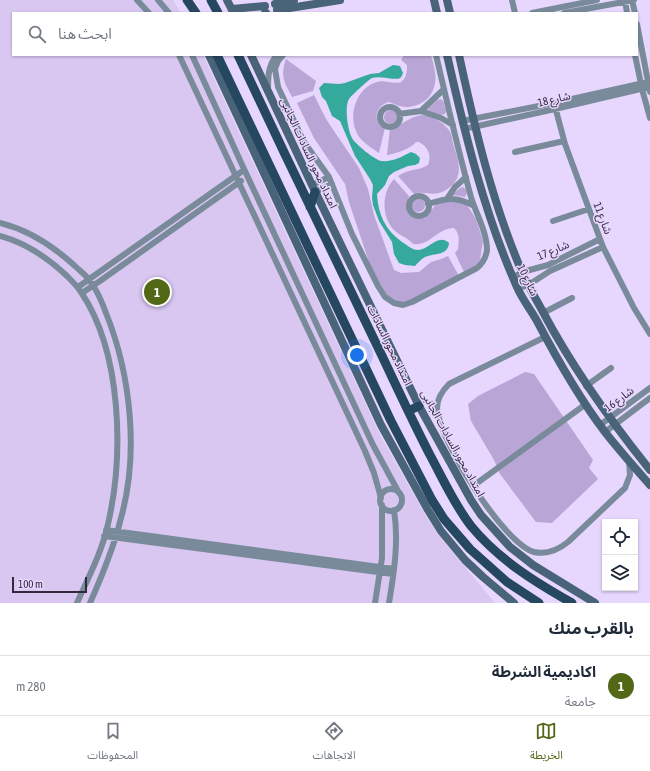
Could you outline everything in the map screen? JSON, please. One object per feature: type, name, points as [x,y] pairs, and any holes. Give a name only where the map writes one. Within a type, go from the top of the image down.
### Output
[{"type":"main road","points":[[186,0],[195,12]]},
{"type":"main road","points":[[211,0],[217,12]]},
{"type":"main road","points":[[217,56],[390,421],[432,500],[444,519],[470,549],[507,582],[539,603]]},
{"type":"main road","name":"امتداد محور السادات","points":[[238,56],[408,411],[448,490],[472,526],[501,557],[518,570],[572,603]]},
{"type":"main road","points":[[310,207],[314,189]]},
{"type":"main road","points":[[408,411],[419,406]]},
{"type":"street","points":[[137,0],[149,12]]},
{"type":"street","points":[[158,0],[168,12]]},
{"type":"street","points":[[227,0],[232,11],[265,11]]},
{"type":"street","points":[[294,0],[276,7],[340,0]]},
{"type":"street","points":[[434,0],[438,12]]},
{"type":"street","points":[[447,0],[450,12]]},
{"type":"street","points":[[512,0],[515,12]]},
{"type":"street","points":[[537,12],[597,0]]},
{"type":"street","points":[[564,6],[633,0],[635,12]]},
{"type":"street","points":[[625,1],[627,12]]},
{"type":"street","points":[[638,29],[649,87]]},
{"type":"street","points":[[179,56],[374,473],[382,505],[381,571],[375,603]]},
{"type":"street","points":[[192,56],[373,445],[401,496],[400,506],[394,510],[387,510],[382,505]]},
{"type":"street","points":[[208,56],[381,425],[428,510],[445,536],[465,560],[514,603]]},
{"type":"street","name":"امتداد محور السادات الجانبى","points":[[251,56],[419,406],[471,500],[481,515],[510,546],[533,565],[595,603]]},
{"type":"street","points":[[268,91],[270,68],[276,56]]},
{"type":"street","points":[[282,56],[278,61],[275,69],[278,87],[304,142],[329,177],[352,234],[378,286],[389,301],[403,305],[412,302],[469,273],[481,265],[486,256],[486,245],[480,220],[474,206],[466,177],[436,56]]},
{"type":"street","name":"شارع 10","points":[[447,56],[463,125],[491,218],[518,289],[586,404],[603,429],[650,485]]},
{"type":"street","name":"شارع 10","points":[[459,56],[474,123],[490,184],[522,272],[586,386],[650,470]]},
{"type":"street","points":[[635,56],[641,86],[650,118]]},
{"type":"street","name":"شارع 18","points":[[463,125],[641,86],[649,87]]},
{"type":"street","points":[[421,111],[444,89]]},
{"type":"street","name":"شارع 11","points":[[554,106],[564,141],[603,247],[634,308],[650,334]]},
{"type":"street","points":[[399,114],[421,111],[441,118],[453,125]]},
{"type":"street","points":[[515,152],[564,141]]},
{"type":"street","points":[[82,293],[94,286],[237,179],[244,169]]},
{"type":"street","points":[[314,189],[329,177]]},
{"type":"street","points":[[447,198],[455,186],[466,177]]},
{"type":"street","points":[[78,287],[237,179],[248,178]]},
{"type":"street","points":[[314,189],[332,184]]},
{"type":"street","points":[[428,204],[447,198],[461,200],[474,206]]},
{"type":"street","points":[[553,221],[589,209]]},
{"type":"street","points":[[0,223],[20,229],[43,240],[64,255],[89,279],[94,286],[109,321],[119,352],[126,386],[129,416],[130,456],[128,483],[122,517],[100,580],[90,603]]},
{"type":"street","points":[[0,236],[19,242],[40,253],[78,287],[94,317],[111,369],[116,409],[118,445],[114,489],[105,533],[95,562],[77,603]]},
{"type":"street","name":"شارع 17","points":[[513,277],[522,272],[548,265],[600,239]]},
{"type":"street","name":"شارع 17","points":[[518,289],[550,271],[603,247]]},
{"type":"street","points":[[544,313],[572,298]]},
{"type":"street","points":[[545,337],[449,384],[442,391],[438,399],[437,408],[442,426],[451,446],[482,502],[495,519],[526,548],[534,552],[552,552],[568,542],[625,488],[630,475],[629,460]]},
{"type":"street","points":[[586,386],[611,368]]},
{"type":"street","name":"شارع 16","points":[[603,429],[650,388]]},
{"type":"street","name":"شارع 16","points":[[612,421],[650,398]]},
{"type":"street","points":[[473,486],[586,404]]},
{"type":"street","points":[[380,498],[384,492],[390,489],[396,490],[399,493]]},
{"type":"street","points":[[389,603],[396,531],[394,510]]},
{"type":"street","points":[[105,533],[393,572]]},
{"type":"shaded area","points":[[0,0],[173,0],[180,12],[12,12],[12,56],[203,56],[380,435],[423,511],[439,536],[495,603],[0,603]]},
{"type":"shaded area","points":[[403,56],[431,56],[436,76],[434,88],[432,93],[425,101],[411,107],[403,107],[388,102],[380,107],[377,118],[378,122],[385,128],[379,153],[360,138],[356,131],[353,114],[358,98],[369,85],[380,81],[398,83],[403,80],[406,76],[407,65],[401,60]]},
{"type":"shaded area","points":[[286,59],[316,81],[313,91],[292,97],[283,75]]},
{"type":"shaded area","points":[[393,65],[400,66],[403,73],[401,78],[372,78],[349,99],[347,119],[354,141],[374,158],[381,161],[393,160],[411,152],[420,158],[419,163],[394,172],[389,176],[385,185],[377,194],[381,215],[387,227],[402,242],[416,250],[426,248],[441,240],[445,240],[449,243],[446,250],[425,257],[415,266],[399,263],[394,254],[392,242],[379,221],[373,205],[373,185],[355,156],[340,121],[332,116],[319,88],[324,83],[345,83],[370,74],[379,73]]},
{"type":"shaded area","points":[[314,95],[326,119],[359,168],[368,189],[374,215],[394,270],[401,273],[419,272],[431,262],[448,256],[459,276],[415,299],[403,303],[389,298],[372,271],[349,202],[345,184],[314,138],[297,103]]},
{"type":"shaded area","points":[[441,99],[447,109],[445,114],[440,115],[427,110],[437,100]]},
{"type":"shaded area","points":[[391,110],[396,112],[398,117],[396,122],[391,124],[386,122],[384,117],[386,112]]},
{"type":"shaded area","points":[[422,115],[436,119],[448,129],[452,136],[459,168],[456,180],[452,185],[446,190],[433,194],[414,194],[398,176],[402,173],[428,165],[430,158],[427,149],[422,144],[416,142],[414,145],[406,149],[387,155],[390,128]]},
{"type":"shaded area","points":[[394,179],[409,196],[407,206],[408,210],[409,213],[415,217],[425,218],[437,203],[452,201],[467,205],[476,219],[483,241],[480,260],[476,265],[464,272],[455,253],[458,249],[459,240],[454,228],[443,231],[429,240],[419,244],[413,244],[393,229],[386,217],[384,204],[387,190]]},
{"type":"shaded area","points":[[463,187],[466,189],[467,193],[465,197],[452,195],[460,188]]},
{"type":"shaded area","points":[[418,198],[423,200],[425,205],[423,210],[418,212],[413,210],[411,205],[413,200]]},
{"type":"shaded area","points":[[525,372],[534,374],[593,460],[589,468],[598,479],[552,523],[536,522],[500,474],[494,460],[471,421],[468,404],[478,396]]},
{"type":"place","name":"اكاديمية الشرطة","points":[[157,292]]}]
